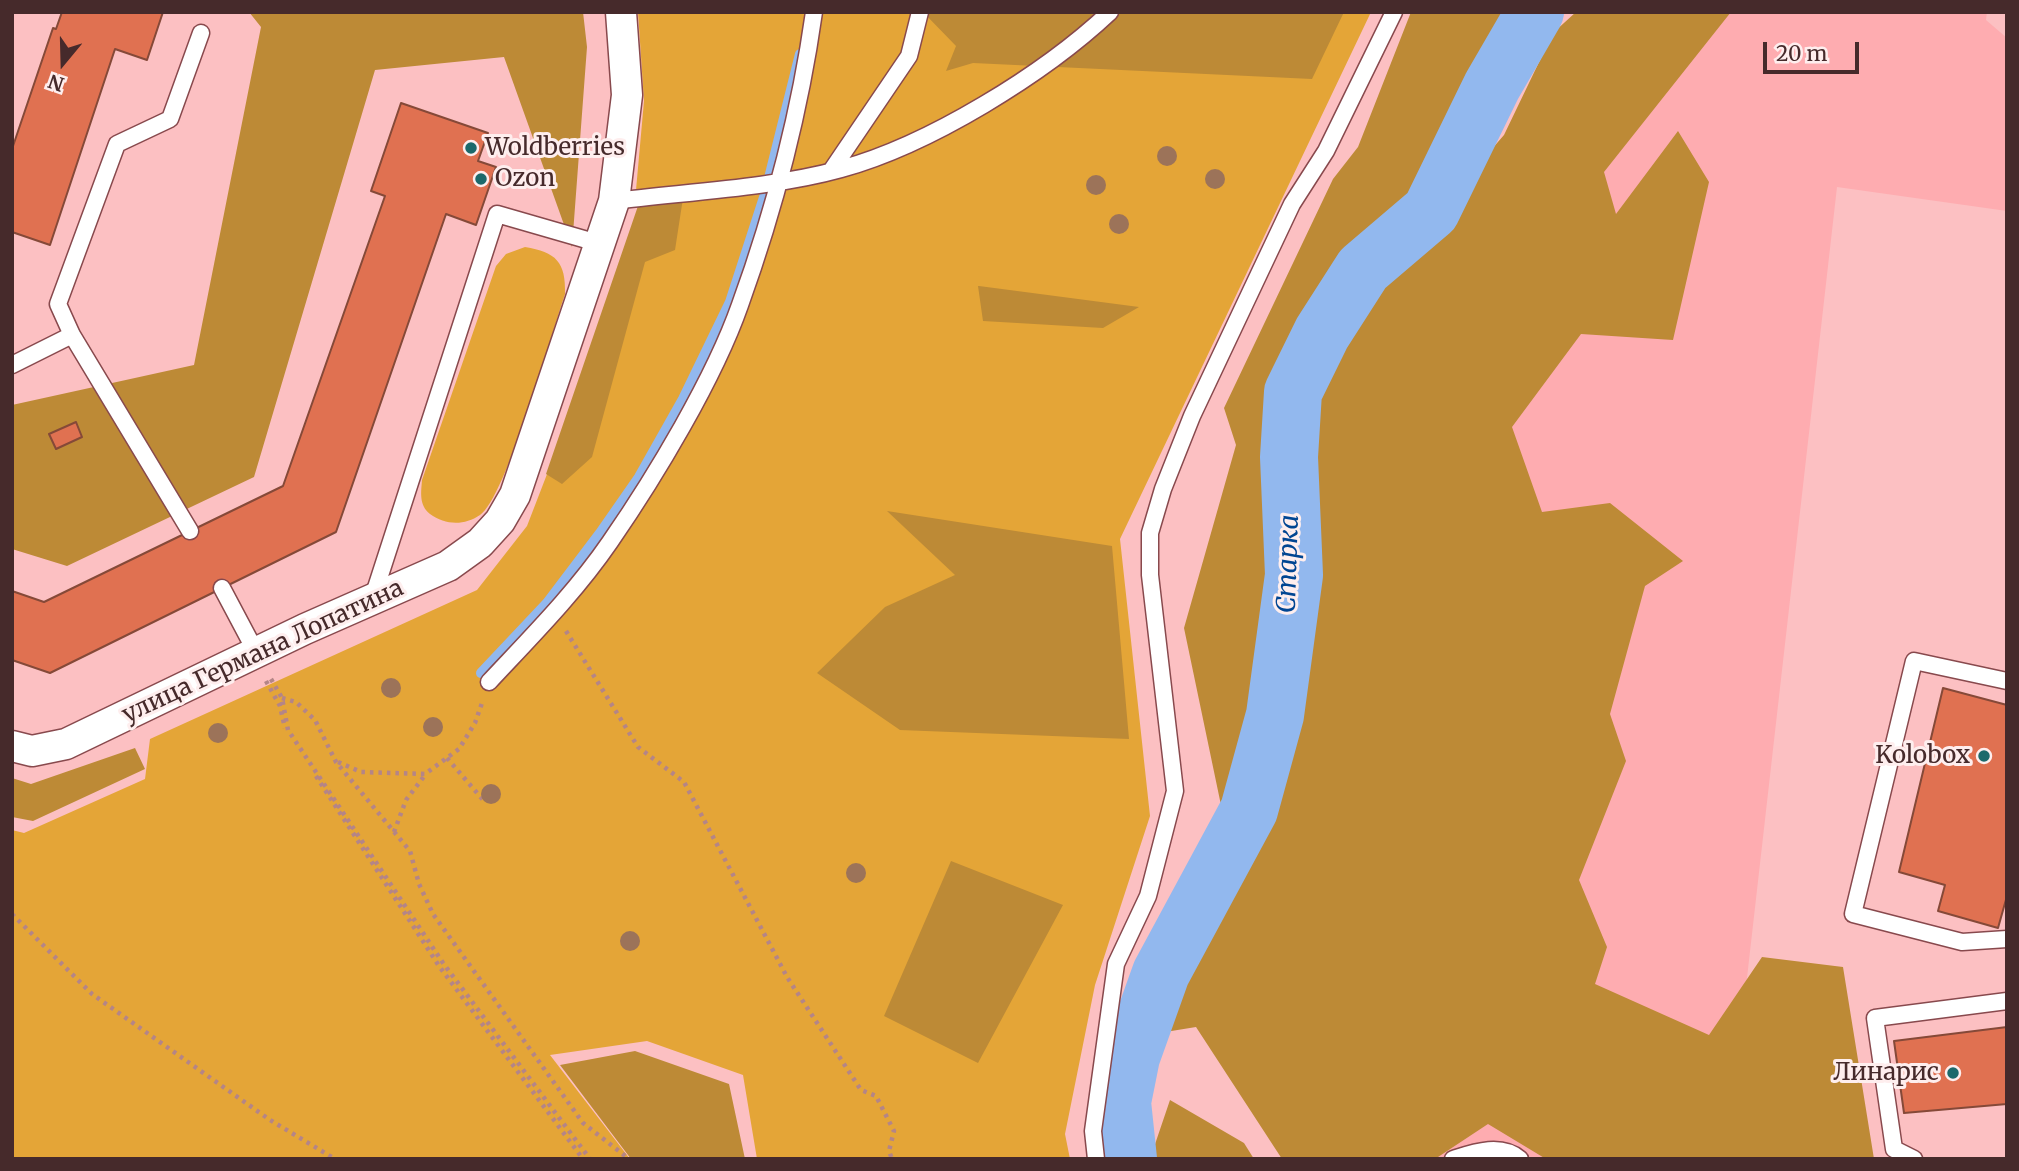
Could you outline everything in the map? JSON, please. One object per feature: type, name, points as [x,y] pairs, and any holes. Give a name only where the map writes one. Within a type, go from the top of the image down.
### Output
[{"type":"street","name":"улица Германа Лопатина","points":[[12,746],[32,751],[66,744],[260,666],[372,601],[448,566],[480,543],[500,521],[515,495],[614,201],[627,95],[621,12]]},
{"type":"lane","points":[[489,682],[554,613],[610,542],[664,455],[707,377],[740,307],[779,180],[814,12]]},
{"type":"lane","points":[[831,171],[909,56],[920,12]]},
{"type":"lane","points":[[614,201],[779,180],[831,171],[880,156],[969,113],[1018,84],[1085,36],[1111,12]]},
{"type":"lane","points":[[1096,1159],[1093,1131],[1116,964],[1148,896],[1175,791],[1150,575],[1150,533],[1163,489],[1192,416],[1292,204],[1326,151],[1394,12]]},
{"type":"lane","points":[[190,531],[72,335],[58,304],[117,144],[170,120],[201,33]]},
{"type":"lane","points":[[372,601],[497,214],[601,244]]},
{"type":"lane","points":[[12,365],[72,335]]},
{"type":"lane","points":[[222,588],[260,666]]},
{"type":"lane","points":[[2007,681],[1914,661],[1853,914],[1962,942],[2007,939]]},
{"type":"lane","points":[[1914,1159],[1894,1149],[1875,1018],[2007,1001]]},
{"type":"lane","points":[[1453,1159],[1483,1150],[1512,1152],[1520,1159]]},
{"type":"path","points":[[554,613],[638,747],[684,782],[787,977],[861,1090],[876,1096],[894,1131],[889,1151],[892,1159]]},
{"type":"path","points":[[260,666],[282,698],[289,730],[443,963],[590,1159]]},
{"type":"path","points":[[260,666],[280,706],[286,731],[439,966],[583,1159]]},
{"type":"path","points":[[394,832],[406,800],[425,774],[459,750],[475,723],[489,682]]},
{"type":"path","points":[[282,698],[296,702],[315,720],[336,762],[410,851],[419,884],[433,914],[583,1123],[629,1159]]},
{"type":"path","points":[[447,758],[484,801]]},
{"type":"path","points":[[336,762],[361,772],[425,774]]},
{"type":"path","points":[[12,914],[92,994],[270,1120],[335,1159]]},
{"type":"shaded area","points":[[249,12],[583,12],[587,47],[572,247],[504,57],[375,70],[254,477],[67,566],[12,549],[12,405],[194,365],[261,27]]},
{"type":"shaded area","points":[[638,12],[1371,12],[1120,539],[1150,816],[1095,985],[1065,1134],[1070,1159],[757,1159],[743,1075],[647,1041],[550,1055],[630,1159],[12,1159],[12,830],[24,833],[145,779],[150,739],[477,590],[527,526],[637,241],[641,190],[636,190],[644,101]]},
{"type":"shaded area","points":[[923,12],[1344,12],[1312,79],[973,63],[946,71],[956,46]]},
{"type":"shaded area","points":[[1411,12],[1523,12],[1417,207],[1350,263],[1285,383],[1282,439],[1303,425],[1318,368],[1395,261],[1504,135],[1553,33],[1576,12],[1731,12],[1604,172],[1616,214],[1678,131],[1709,182],[1673,340],[1581,334],[1512,427],[1542,512],[1610,503],[1683,561],[1645,586],[1610,714],[1626,761],[1579,880],[1607,947],[1595,984],[1709,1035],[1762,957],[1843,967],[1874,1159],[1546,1159],[1488,1124],[1435,1159],[1282,1159],[1196,1027],[1153,1034],[1210,906],[1222,810],[1184,628],[1236,445],[1224,408],[1333,179],[1358,147]]},
{"type":"shaded area","points":[[1659,12],[1987,12],[1986,20],[2007,38],[2007,211],[1837,187],[1743,1013],[1690,1159],[1322,1159],[1524,178]]},
{"type":"shaded area","points":[[683,198],[675,250],[645,262],[592,457],[562,484],[546,474],[639,203]]},
{"type":"shaded area","points":[[525,247],[544,252],[557,260],[564,274],[565,294],[515,448],[491,502],[474,519],[455,523],[442,520],[430,514],[424,507],[422,480],[496,266],[506,254]]},
{"type":"shaded area","points":[[978,286],[1139,307],[1103,328],[983,321]]},
{"type":"shaded area","points":[[887,511],[1112,546],[1129,739],[900,730],[817,673],[885,607],[955,575]]},
{"type":"shaded area","points":[[135,748],[145,769],[33,821],[12,817],[12,778],[31,784]]},
{"type":"shaded area","points":[[951,861],[1063,905],[978,1063],[884,1016]]},
{"type":"shaded area","points":[[635,1051],[729,1084],[745,1159],[631,1159],[560,1065]]},
{"type":"shaded area","points":[[1170,1100],[1244,1143],[1254,1159],[1150,1159]]},
{"type":"building","points":[[62,12],[163,12],[147,60],[115,49],[50,245],[12,232],[12,149],[53,28],[56,29]]},
{"type":"building","points":[[401,103],[488,133],[478,161],[496,167],[476,225],[446,214],[336,532],[50,673],[12,660],[12,591],[44,602],[283,486],[385,196],[371,191]]},
{"type":"building","points":[[76,422],[82,437],[56,449],[49,434]]},
{"type":"building","points":[[1943,688],[2007,705],[2007,896],[1998,928],[1938,911],[1945,885],[1899,872]]},
{"type":"building","name":"Линарис","points":[[2007,1027],[2007,1104],[1904,1113],[1894,1041]]},
{"type":"waterway","name":"Старка","points":[[1128,1159],[1122,1102],[1131,1057],[1161,973],[1249,810],[1275,715],[1294,575],[1289,457],[1293,392],[1322,333],[1363,269],[1431,211],[1492,86],[1535,12]]},
{"type":"waterway","points":[[481,673],[547,603],[600,533],[639,477],[683,399],[730,302],[765,194],[800,54]]},
{"type":"place","name":"Woldberries","points":[[471,148]]},
{"type":"place","name":"Ozon","points":[[481,179]]},
{"type":"place","name":"Kolobox","points":[[1984,756]]},
{"type":"place","name":"Линарис","points":[[1953,1073]]}]
